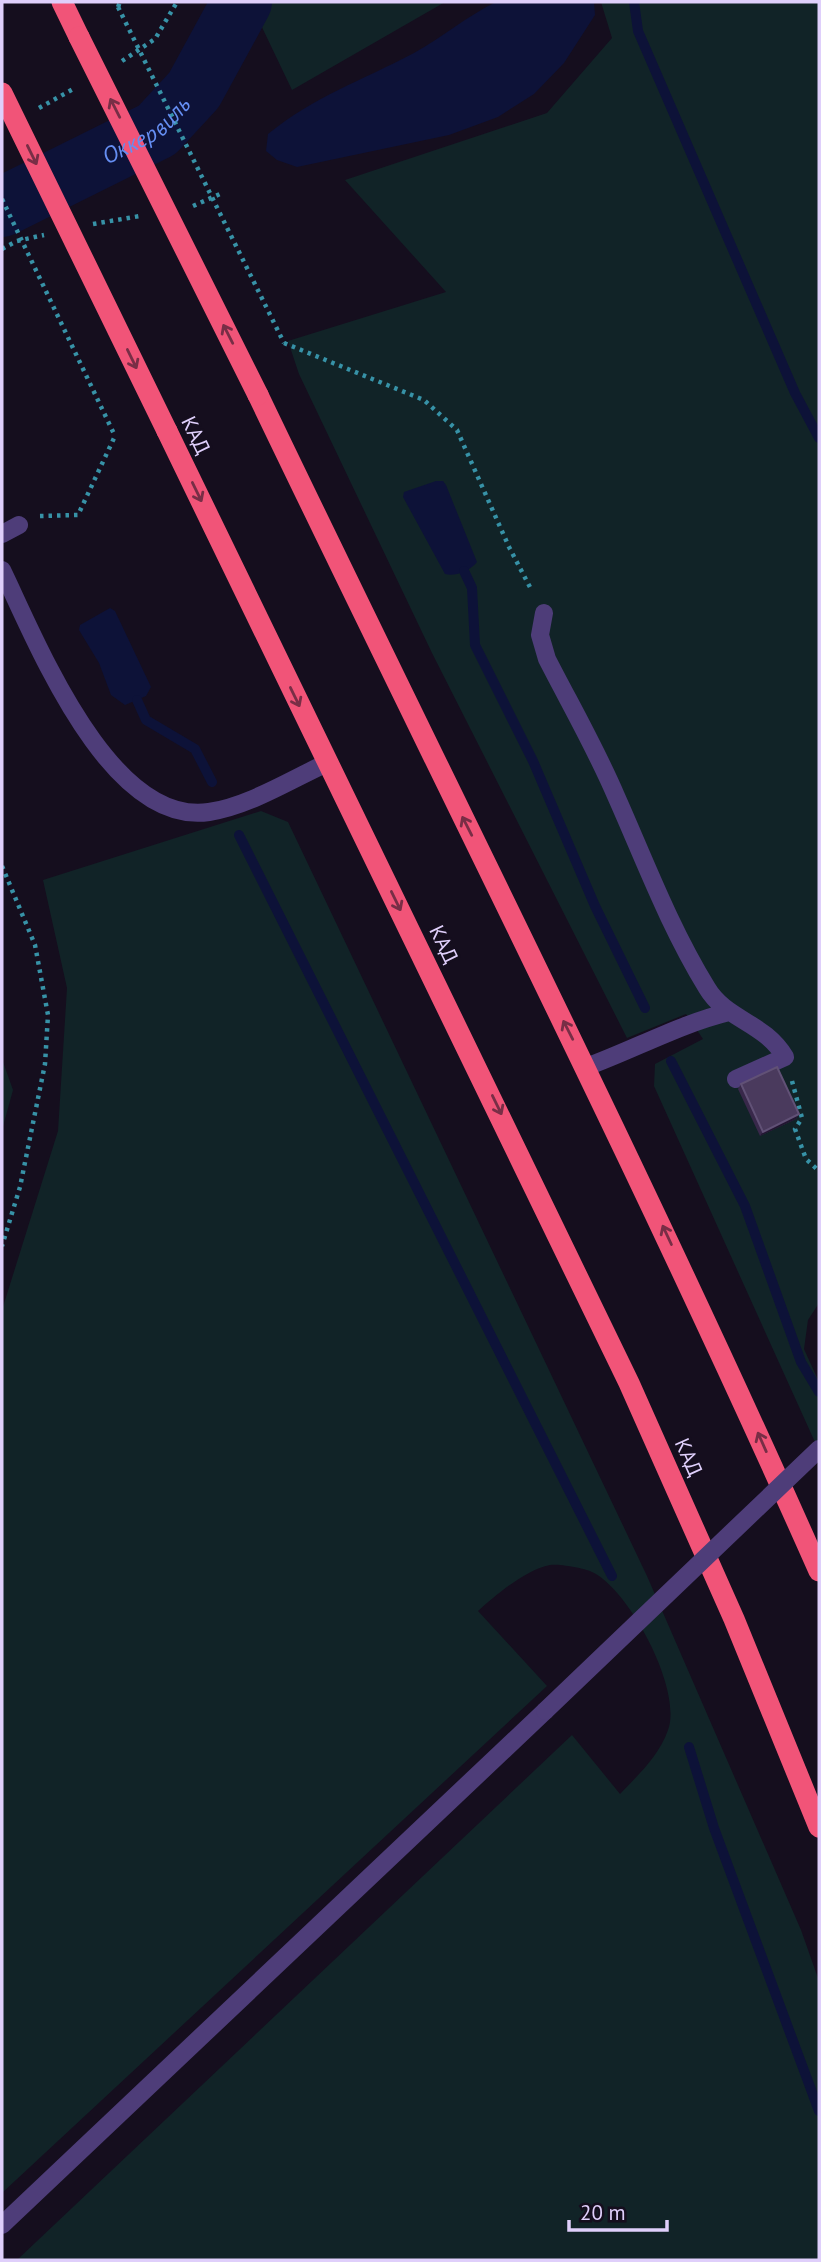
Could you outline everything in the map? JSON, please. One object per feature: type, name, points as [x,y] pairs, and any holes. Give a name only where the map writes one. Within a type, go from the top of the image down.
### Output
[{"type":"highway","points":[[62,2],[258,395],[421,735],[586,1067],[721,1350],[819,1571]]},
{"type":"highway","name":"КАД","points":[[2,93],[629,1383],[734,1619],[819,1827]]},
{"type":"street","points":[[2,534],[19,525]]},
{"type":"street","points":[[2,570],[67,703],[105,758],[127,782],[153,798],[177,808],[208,812],[327,763]]},
{"type":"street","points":[[544,613],[540,635],[547,659],[616,796],[648,877],[678,936],[709,991],[729,1012],[759,1027],[785,1057],[736,1079]]},
{"type":"street","points":[[586,1067],[642,1047],[694,1021],[729,1012]]},
{"type":"street","points":[[2,2225],[819,1449]]},
{"type":"path","points":[[119,4],[284,343],[424,400],[457,430],[509,547],[544,613]]},
{"type":"path","points":[[181,211],[220,194]]},
{"type":"path","points":[[2,199],[115,436],[78,514]]},
{"type":"path","points":[[90,225],[141,216]]},
{"type":"path","points":[[2,249],[17,241],[53,233]]},
{"type":"path","points":[[2,866],[35,945],[48,1015],[45,1064],[20,1187],[2,1246]]},
{"type":"path","points":[[785,1057],[802,1118],[795,1129],[806,1159],[819,1171]]},
{"type":"shaded area","points":[[250,2],[445,2],[292,90]]},
{"type":"shaded area","points":[[496,2],[594,2],[595,15],[564,63],[534,94],[498,117],[449,135],[297,167],[277,160],[266,151],[268,134],[303,109],[414,53]]},
{"type":"shaded area","points":[[601,2],[819,2],[819,1303],[808,1320],[804,1349],[819,1382],[819,1451],[654,1086],[655,1064],[703,1039],[686,1014],[627,1038],[432,653],[299,374],[288,341],[446,292],[345,180],[547,113],[612,38]]},
{"type":"shaded area","points":[[443,481],[446,485],[477,562],[458,574],[445,574],[403,497],[404,492]]},
{"type":"shaded area","points":[[110,608],[115,611],[151,687],[146,696],[125,705],[111,695],[99,663],[79,630],[80,625]]},
{"type":"shaded area","points":[[261,811],[288,822],[647,1576],[801,1930],[819,1981],[819,2260],[17,2260],[572,1735],[620,1794],[654,1756],[668,1730],[671,1712],[668,1691],[650,1642],[622,1598],[607,1582],[592,1572],[550,1565],[511,1584],[478,1611],[547,1686],[2,2193],[2,1310],[58,1131],[67,988],[43,880]]},
{"type":"shaded area","points":[[2,1059],[13,1090],[2,1130]]},
{"type":"building","points":[[777,1067],[799,1114],[763,1132],[741,1084]]},
{"type":"waterway","name":"Оккервиль","points":[[2,207],[157,130],[194,90],[242,2]]},
{"type":"waterway","points":[[634,2],[638,31],[795,393],[819,438]]},
{"type":"waterway","points":[[464,571],[472,588],[475,645],[533,761],[595,906],[645,1008]]},
{"type":"waterway","points":[[137,700],[146,720],[195,749],[212,782]]},
{"type":"waterway","points":[[239,835],[612,1576]]},
{"type":"waterway","points":[[671,1061],[745,1206],[801,1362],[819,1392]]},
{"type":"waterway","points":[[689,1747],[714,1828],[819,2111]]}]
